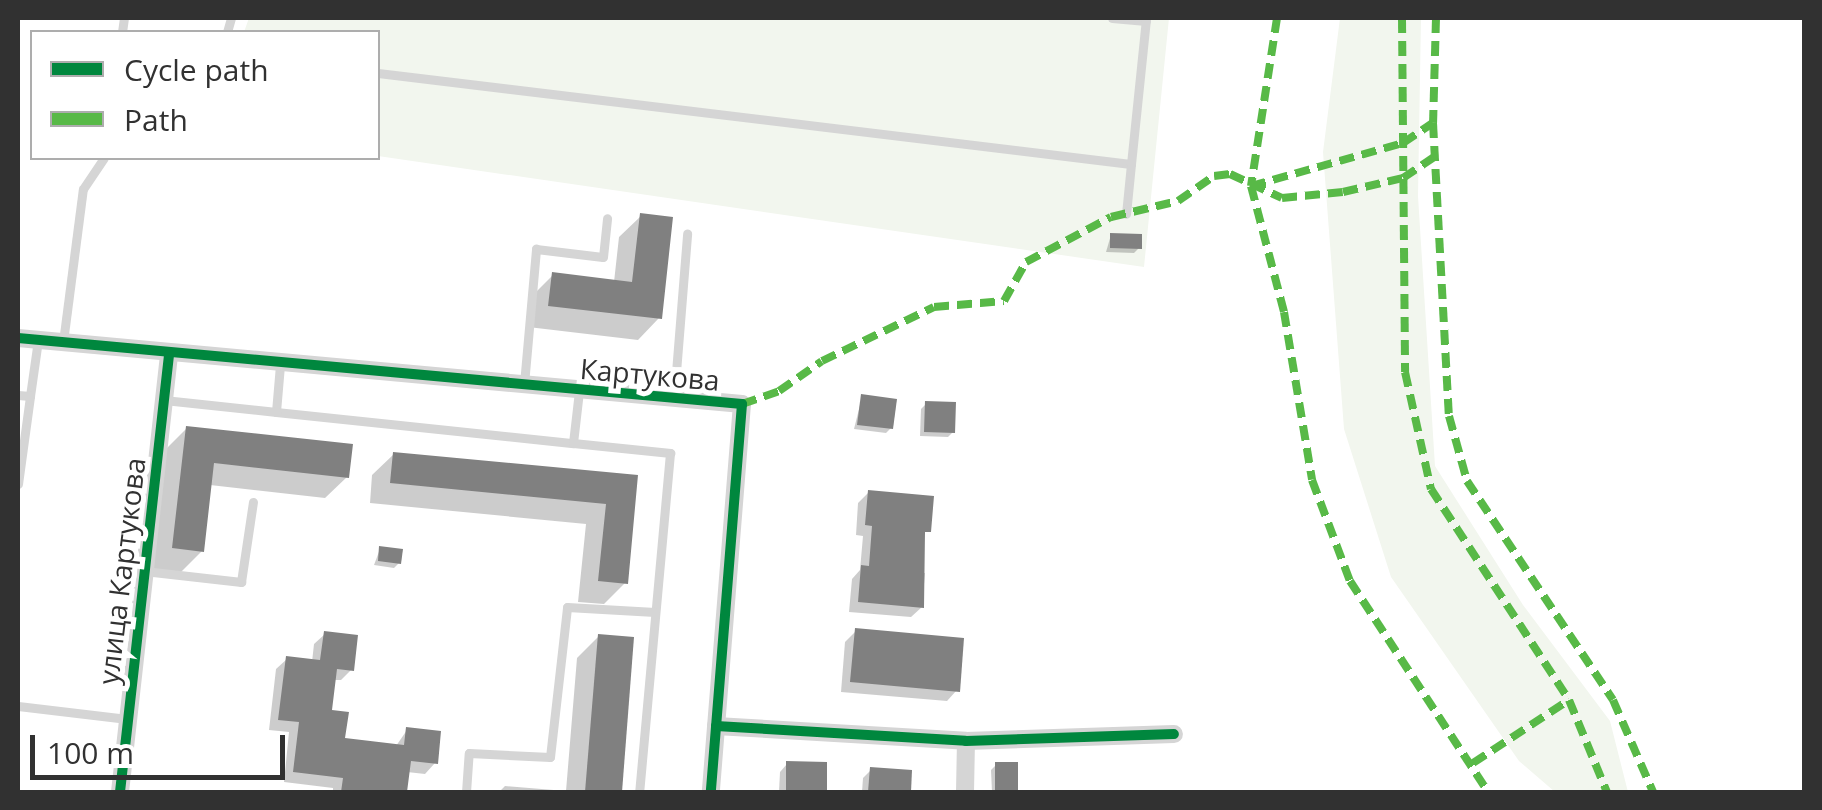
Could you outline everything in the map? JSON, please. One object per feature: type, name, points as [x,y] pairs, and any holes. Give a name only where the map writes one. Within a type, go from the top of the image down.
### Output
[{"type":"street","name":"Картукова","points":[[18,338],[169,355],[742,404],[716,726]]},
{"type":"street","name":"улица Картукова","points":[[120,792],[169,355]]},
{"type":"street","points":[[711,792],[716,726],[966,741],[1174,734]]},
{"type":"street","points":[[965,792],[966,741]]},
{"type":"lane","points":[[1112,18],[1146,19],[1126,214]]},
{"type":"lane","points":[[380,73],[1131,164]]},
{"type":"lane","points":[[63,343],[74,232],[83,189],[103,160]]},
{"type":"lane","points":[[524,387],[536,249],[603,257],[607,218]]},
{"type":"lane","points":[[674,397],[687,234]]},
{"type":"lane","points":[[18,484],[38,340]]},
{"type":"lane","points":[[276,412],[280,365]]},
{"type":"lane","points":[[572,442],[579,391]]},
{"type":"lane","points":[[18,396],[30,396]]},
{"type":"lane","points":[[164,400],[670,453],[640,792]]},
{"type":"lane","points":[[144,571],[241,582],[253,502]]},
{"type":"lane","points":[[466,792],[468,753],[550,758],[566,607],[655,612]]},
{"type":"lane","points":[[18,706],[127,719]]},
{"type":"shaded area","points":[[249,18],[1169,18],[1144,267],[380,156],[380,30],[245,30]]},
{"type":"shaded area","points":[[1340,18],[1421,18],[1418,196],[1435,466],[1523,605],[1610,721],[1628,792],[1555,792],[1519,761],[1391,577],[1344,429],[1323,152]]},
{"type":"building","points":[[640,213],[673,217],[662,319],[548,306],[552,272],[632,282]]},
{"type":"building","points":[[1110,233],[1142,234],[1142,249],[1110,248]]},
{"type":"building","points":[[861,394],[897,399],[893,429],[857,425]]},
{"type":"building","points":[[925,401],[956,402],[955,433],[924,432]]},
{"type":"building","points":[[186,426],[353,444],[349,478],[214,463],[204,552],[172,548]]},
{"type":"building","points":[[393,452],[638,475],[628,584],[598,581],[606,504],[390,483]]},
{"type":"building","points":[[868,490],[934,496],[931,532],[925,532],[924,608],[858,602],[861,565],[869,566],[872,526],[865,525]]},
{"type":"building","points":[[379,546],[403,549],[401,564],[378,561]]},
{"type":"building","points":[[855,628],[964,638],[960,692],[850,682]]},
{"type":"building","points":[[324,631],[358,635],[354,671],[337,669],[332,710],[349,712],[345,738],[404,745],[406,727],[441,731],[438,764],[411,761],[407,792],[341,792],[343,778],[293,772],[299,722],[278,720],[286,656],[320,660]]},
{"type":"building","points":[[598,634],[634,637],[622,792],[585,792]]},
{"type":"building","points":[[786,761],[827,762],[827,792],[786,792]]},
{"type":"building","points":[[995,762],[1018,762],[1018,792],[995,792]]},
{"type":"building","points":[[870,767],[912,770],[911,792],[868,792]]},
{"type":"marked path","points":[[1277,18],[1251,186],[1284,312],[1312,480],[1350,581],[1488,792]]},
{"type":"marked path","points":[[1402,18],[1405,372],[1431,489],[1569,700],[1607,792]]},
{"type":"marked path","points":[[1436,18],[1433,123],[1449,416],[1467,481],[1613,700],[1653,792]]},
{"type":"marked path","points":[[1251,186],[1403,143],[1433,123]]},
{"type":"marked path","points":[[742,404],[779,391],[822,361],[934,307],[1004,301],[1026,262],[1111,217],[1178,201],[1214,176],[1230,174],[1282,198],[1343,192],[1403,178],[1436,156]]},
{"type":"marked path","points":[[1473,763],[1569,700]]},
{"type":"cycle path","points":[[18,338],[742,404],[711,792]]},
{"type":"cycle path","points":[[120,792],[169,355]]},
{"type":"cycle path","points":[[716,726],[966,741],[1174,734]]}]
